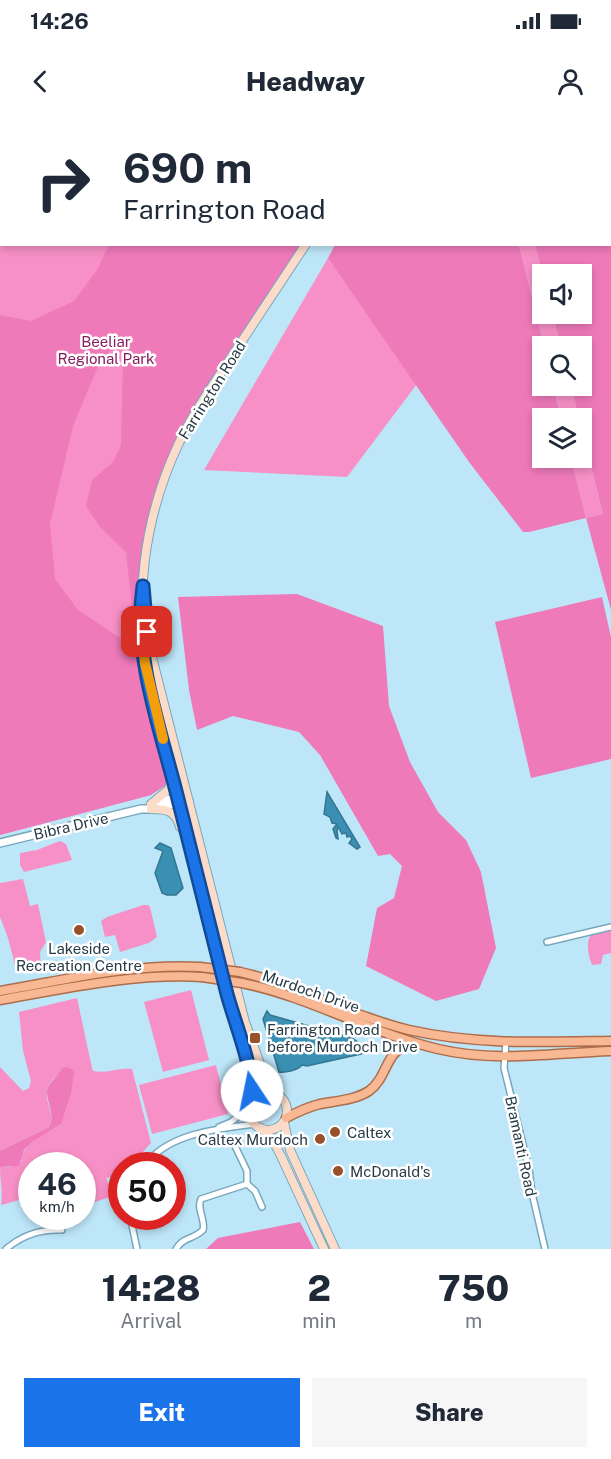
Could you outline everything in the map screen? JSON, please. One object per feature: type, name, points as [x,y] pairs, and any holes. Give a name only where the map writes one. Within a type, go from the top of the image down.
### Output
[{"type":"main road","name":"Farrington Road","points":[[251,1104],[252,1086],[248,1066],[149,681],[143,646],[141,603],[147,549],[155,512],[178,445],[196,410],[305,246]]},
{"type":"main road","name":"Farrington Road","points":[[143,586],[147,632],[245,1022],[263,1072],[275,1093]]},
{"type":"main road","points":[[151,806],[169,789],[172,776]]},
{"type":"main road","points":[[151,806],[165,809],[175,815],[197,873]]},
{"type":"main road","points":[[212,892],[209,890],[207,895],[214,924],[212,932]]},
{"type":"main road","name":"Murdoch Drive","points":[[0,991],[132,969],[166,966],[200,967],[240,972],[277,982],[409,1030],[452,1038],[506,1042],[611,1041]]},
{"type":"main road","name":"Murdoch Drive","points":[[0,1000],[134,978],[202,977],[242,983],[285,994],[424,1046],[464,1054],[535,1057],[611,1052]]},
{"type":"main road","points":[[258,1126],[276,1128],[285,1120],[311,1107],[363,1094],[378,1083],[395,1052],[409,1046],[424,1046]]},
{"type":"main road","points":[[324,1249],[281,1156],[268,1134],[250,1116],[251,1104],[262,1093],[275,1093],[282,1098],[286,1106],[285,1120],[290,1150],[335,1249]]},
{"type":"street","name":"Bibra Drive","points":[[0,843],[189,798]]},
{"type":"street","points":[[547,942],[611,927]]},
{"type":"street","name":"Bramanti Road","points":[[506,1042],[504,1068],[529,1169],[545,1249]]},
{"type":"street","points":[[157,1152],[166,1145],[231,1122],[251,1104]]},
{"type":"street","points":[[207,1132],[258,1126]]},
{"type":"street","points":[[234,1144],[247,1171],[247,1184],[255,1191],[262,1207]]},
{"type":"street","points":[[176,1249],[183,1239],[197,1235],[203,1230],[204,1224],[199,1205],[201,1199],[247,1184]]},
{"type":"street","points":[[6,1249],[24,1236],[46,1230]]},
{"type":"street","points":[[133,1230],[137,1249]]},
{"type":"green space","name":"Beeliar Regional Park","points":[[0,246],[301,246],[195,406],[174,442],[147,521],[137,595],[139,656],[154,714],[151,795],[0,835]]},
{"type":"green space","name":"Beeliar Regional Park","points":[[109,246],[301,246],[195,406],[174,442],[147,521],[137,595],[139,656],[168,784],[151,795],[0,835],[0,315],[31,321],[74,301],[97,270]],"holes":[[[116,346],[123,356],[121,445],[113,462],[92,480],[86,506],[100,527],[126,552],[134,625],[126,642],[78,610],[55,579],[50,524],[73,426],[101,359]]]},
{"type":"green space","points":[[334,246],[519,246],[532,298],[532,324],[539,324],[542,336],[532,336],[532,396],[556,396],[558,408],[532,408],[532,468],[574,468],[586,518],[523,532],[469,462],[328,258]]},
{"type":"green space","points":[[519,246],[535,246],[540,264],[532,264],[532,298]]},
{"type":"green space","points":[[535,246],[611,246],[611,610],[586,518],[603,514],[591,468],[592,408],[576,408],[574,396],[592,396],[592,336],[558,336],[555,324],[592,324],[592,264],[540,264]]},
{"type":"green space","points":[[328,258],[417,384],[347,477],[204,470]]},
{"type":"green space","points":[[539,324],[555,324],[558,336],[542,336]]},
{"type":"green space","points":[[556,396],[574,396],[576,408],[558,408]]},
{"type":"green space","points":[[574,468],[591,468],[603,514],[586,518]]},
{"type":"green space","points":[[297,594],[383,626],[389,706],[410,762],[438,812],[466,840],[481,872],[496,948],[479,989],[436,1001],[366,966],[377,908],[394,898],[402,866],[390,854],[378,856],[320,755],[299,732],[233,716],[197,730],[189,690],[178,597]]},
{"type":"green space","points":[[602,597],[611,637],[611,759],[531,778],[495,622]]},
{"type":"green space","points":[[60,841],[66,844],[72,860],[24,872],[20,865],[20,853],[37,850]]},
{"type":"green space","points":[[23,879],[30,906],[38,904],[46,942],[40,952],[41,970],[16,969],[0,917],[0,883]]},
{"type":"green space","points":[[143,905],[150,907],[157,937],[149,943],[120,952],[115,935],[105,937],[101,921]]},
{"type":"green space","points":[[611,929],[611,953],[603,955],[601,964],[592,965],[588,950],[589,938],[595,932]]},
{"type":"green space","points":[[191,990],[209,1060],[163,1072],[144,1002]]},
{"type":"green space","points":[[77,998],[93,1071],[132,1069],[151,1143],[143,1152],[108,1152],[108,1178],[106,1178],[108,1198],[96,1202],[96,1152],[24,1152],[30,1144],[61,1124],[61,1072],[48,1087],[47,1097],[51,1117],[49,1127],[0,1151],[0,1067],[23,1091],[29,1088],[31,1081],[23,1051],[19,1012]]},
{"type":"green space","points":[[216,1065],[228,1114],[152,1134],[139,1085]]},
{"type":"green space","points":[[66,1067],[74,1072],[71,1093],[61,1124],[32,1142],[23,1152],[18,1152],[18,1166],[0,1167],[0,1151],[49,1127],[51,1115],[47,1089],[62,1068]]},
{"type":"green space","points":[[18,1163],[18,1200],[1,1205],[0,1167],[10,1167]]},
{"type":"green space","points":[[300,1222],[314,1249],[206,1249],[218,1238]]},
{"type":"water","points":[[327,792],[360,847],[357,849],[349,843],[352,839],[350,836],[347,837],[346,833],[342,834],[338,827],[338,839],[336,838],[333,829],[337,824],[332,823],[330,817],[324,814]]},
{"type":"water","points":[[160,843],[171,848],[183,888],[176,895],[162,893],[155,873],[163,851],[155,848]]},
{"type":"water","points":[[267,1011],[270,1015],[352,1038],[362,1045],[365,1051],[361,1054],[307,1066],[302,1065],[292,1071],[279,1072],[263,1019]]},
{"type":"slow traffic","points":[[141,628],[145,663],[163,739]]},
{"type":"place","name":"Lakeside Recreation Centre","points":[[79,930]]},
{"type":"place","name":"Farrington Road before Murdoch Drive","points":[[255,1038]]},
{"type":"place","name":"Caltex","points":[[335,1132]]},
{"type":"place","name":"Caltex Murdoch","points":[[320,1139]]},
{"type":"place","name":"McDonald's","points":[[338,1171]]},
{"type":"route","points":[[147,632],[143,586],[141,625],[149,681],[224,983],[248,1066],[252,1091]]}]
